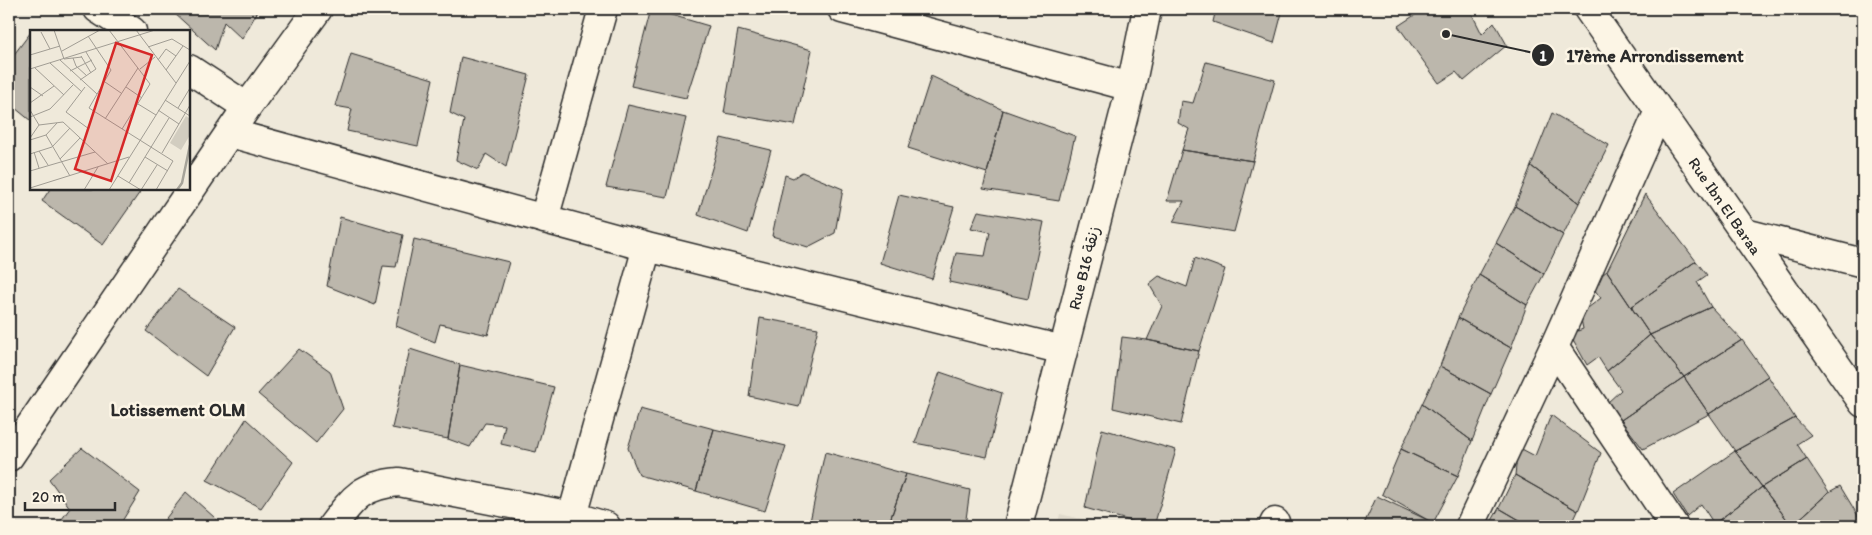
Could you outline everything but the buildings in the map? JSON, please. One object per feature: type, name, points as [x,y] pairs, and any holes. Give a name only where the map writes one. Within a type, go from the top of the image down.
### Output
[{"type":"street","points":[[98,9],[130,30]]},
{"type":"street","points":[[9,457],[247,107],[318,9]]},
{"type":"street","points":[[544,219],[603,9]]},
{"type":"street","points":[[842,9],[1131,87]]},
{"type":"street","name":"Rue B16 زنقة","points":[[1018,526],[1131,87],[1147,9]]},
{"type":"street","name":"Rue Ibn El Baraa","points":[[1588,9],[1863,403]]},
{"type":"street","points":[[190,70],[247,107]]},
{"type":"street","points":[[1470,526],[1554,347],[1659,111]]},
{"type":"street","points":[[230,132],[647,247],[1063,350]]},
{"type":"street","points":[[1745,234],[1863,263]]},
{"type":"street","points":[[572,516],[647,247]]},
{"type":"street","points":[[1554,347],[1668,523]]},
{"type":"street","points":[[332,526],[350,502],[365,490],[380,484],[399,482],[572,516],[606,526]]},
{"type":"shaded area","points":[[1060,514],[1111,526],[1057,526]]},
{"type":"place","name":"17ème Arrondissement","points":[[1446,34]]},
{"type":"district","name":"Lotissement OLM","points":[[178,410]]}]
